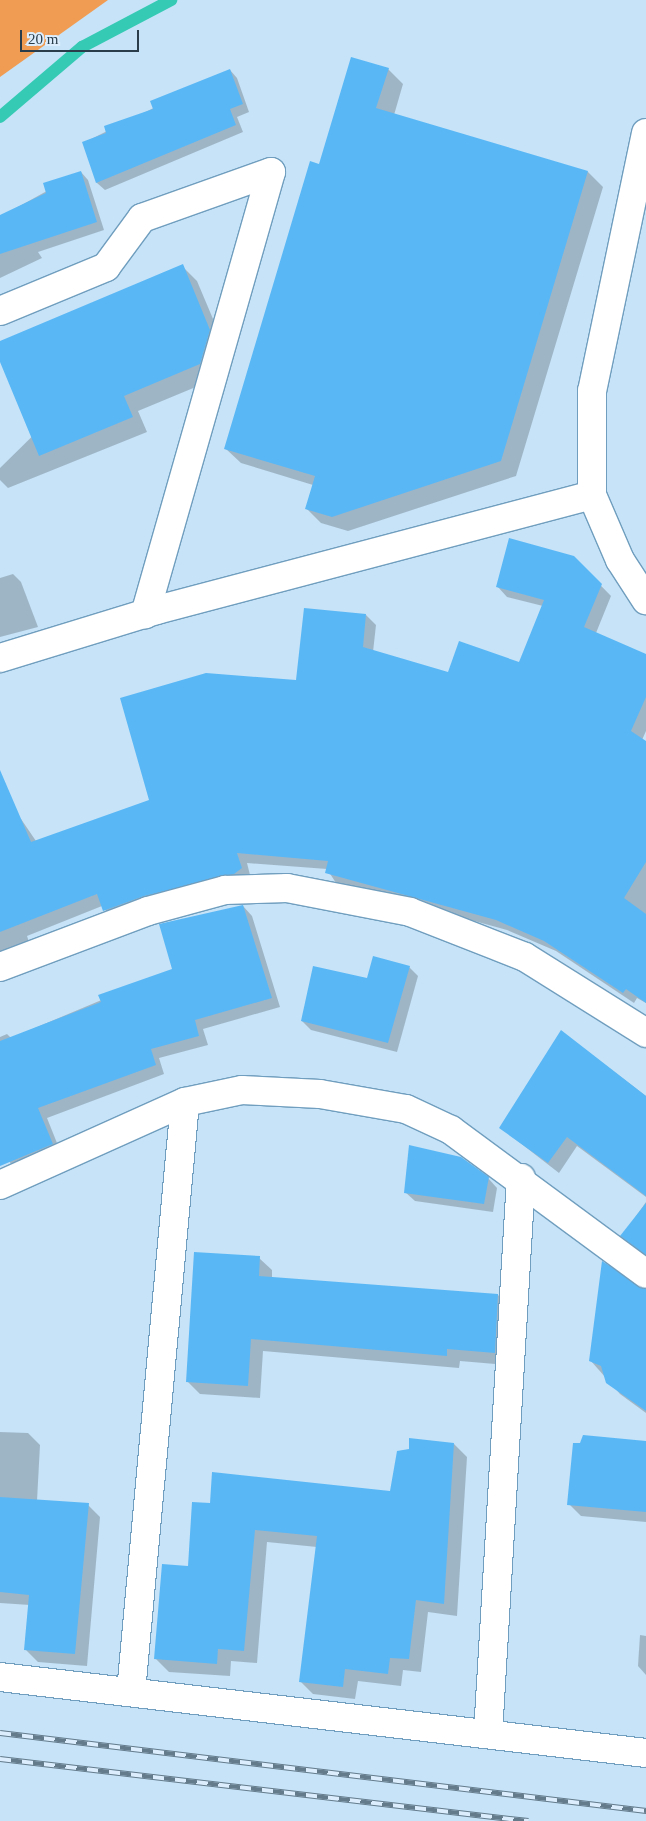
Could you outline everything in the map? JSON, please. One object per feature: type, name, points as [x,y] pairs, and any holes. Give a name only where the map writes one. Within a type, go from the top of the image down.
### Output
[{"type":"street","points":[[646,133],[592,391],[592,495],[620,560],[646,600]]},
{"type":"street","points":[[0,311],[106,267],[142,218],[270,172],[146,614]]},
{"type":"street","points":[[0,658],[146,614],[592,495]]},
{"type":"street","points":[[0,967],[158,908],[224,890],[287,888],[410,912],[525,957],[646,1032]]},
{"type":"street","points":[[0,1185],[185,1102],[242,1090],[320,1094],[406,1109],[451,1130],[521,1178],[646,1274]]},
{"type":"street","points":[[130,1692],[185,1102]]},
{"type":"street","points":[[488,1734],[521,1178]]},
{"type":"street","points":[[0,1677],[646,1753]]},
{"type":"shaded area","points":[[0,0],[108,0],[0,77]]},
{"type":"building","points":[[351,57],[389,68],[376,108],[588,171],[501,461],[332,517],[305,509],[315,476],[224,449],[310,161],[319,164]]},
{"type":"building","points":[[230,69],[243,104],[230,109],[236,125],[96,183],[82,142],[106,133],[104,126],[153,109],[150,101]]},
{"type":"building","points":[[81,171],[97,222],[0,254],[0,215],[46,193],[43,183]]},
{"type":"building","points":[[183,264],[210,330],[200,364],[124,396],[133,417],[39,456],[0,362],[0,341]]},
{"type":"building","points":[[509,538],[574,556],[602,584],[584,627],[646,654],[646,697],[631,731],[646,741],[646,862],[624,898],[646,914],[646,1003],[626,989],[623,993],[544,941],[496,920],[325,873],[328,861],[237,853],[242,868],[234,874],[144,896],[103,911],[97,894],[0,932],[0,770],[31,842],[149,800],[120,698],[206,673],[296,680],[304,608],[366,614],[363,647],[448,672],[459,641],[519,662],[544,600],[496,587]]},
{"type":"building","points":[[243,905],[272,998],[195,1020],[199,1036],[151,1049],[156,1065],[38,1108],[53,1144],[0,1166],[0,1041],[101,1002],[98,995],[172,969],[159,924]]},
{"type":"building","points":[[373,956],[410,966],[388,1043],[301,1021],[313,966],[367,978]]},
{"type":"building","points":[[561,1030],[646,1096],[646,1196],[567,1137],[548,1163],[499,1128]]},
{"type":"building","points":[[409,1145],[461,1157],[489,1177],[484,1204],[404,1193]]},
{"type":"building","points":[[646,1203],[646,1255],[620,1236]]},
{"type":"building","points":[[194,1252],[260,1256],[259,1276],[498,1294],[495,1353],[447,1349],[447,1356],[251,1339],[248,1386],[186,1382]]},
{"type":"building","points":[[602,1261],[646,1289],[646,1411],[606,1383],[601,1366],[589,1361]]},
{"type":"building","points":[[583,1435],[646,1441],[646,1512],[567,1505],[573,1443],[580,1443]]},
{"type":"building","points":[[409,1438],[454,1443],[444,1604],[416,1600],[409,1659],[390,1658],[388,1674],[345,1669],[343,1687],[299,1682],[317,1536],[255,1530],[244,1651],[218,1649],[217,1664],[154,1659],[162,1564],[188,1566],[192,1502],[210,1503],[212,1472],[390,1491],[397,1451],[409,1449]]},
{"type":"building","points":[[0,1497],[89,1503],[75,1654],[24,1650],[29,1595],[0,1592]]},
{"type":"waterway","points":[[0,117],[82,47],[171,0]]},
{"type":"railway","points":[[0,1733],[646,1811]]},
{"type":"railway","points":[[0,1759],[528,1821]]}]
